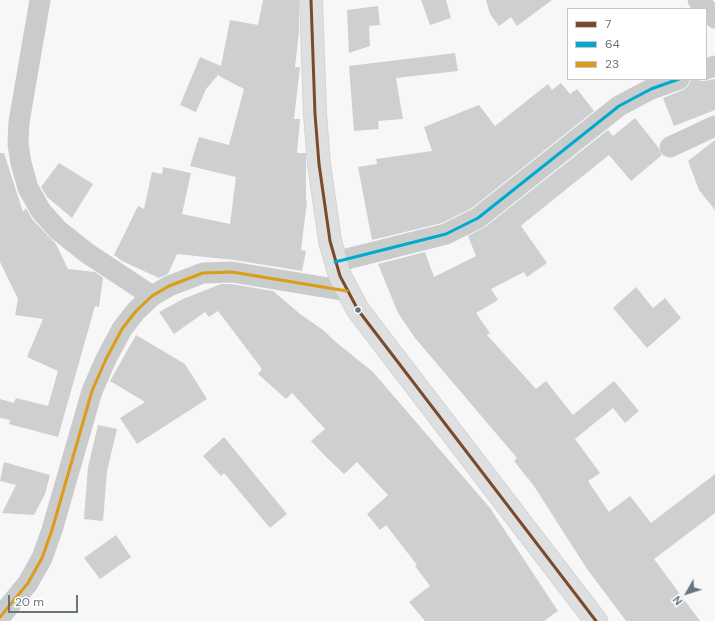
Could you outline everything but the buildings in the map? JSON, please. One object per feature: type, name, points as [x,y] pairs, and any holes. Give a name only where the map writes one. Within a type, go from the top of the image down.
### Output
[{"type":"street","points":[[40,0],[19,122],[18,144],[20,163],[28,188],[41,211],[58,230],[86,253],[152,296]]},
{"type":"street","points":[[311,0],[315,114],[319,164],[330,241],[335,262],[347,291],[358,310],[596,621]]},
{"type":"street","points":[[698,0],[706,8]]},
{"type":"street","points":[[707,10],[715,18]]},
{"type":"street","points":[[335,262],[446,234],[478,218],[619,106],[651,89],[676,80]]},
{"type":"street","points":[[670,147],[715,126]]},
{"type":"street","points":[[0,617],[28,583],[42,558],[52,530],[92,391],[106,359],[122,329],[136,311],[152,296],[184,280],[203,273],[232,272],[347,291]]},
{"type":"transit line","name":"7","points":[[311,0],[315,114],[319,164],[330,241],[340,276],[358,310],[596,621]]},
{"type":"transit line","name":"64","points":[[335,262],[446,234],[478,218],[619,106],[651,89],[676,80]]},
{"type":"transit line","name":"23","points":[[0,617],[28,583],[42,558],[52,530],[92,391],[106,359],[122,329],[136,311],[152,296],[169,286],[203,273],[232,272],[347,291]]}]
